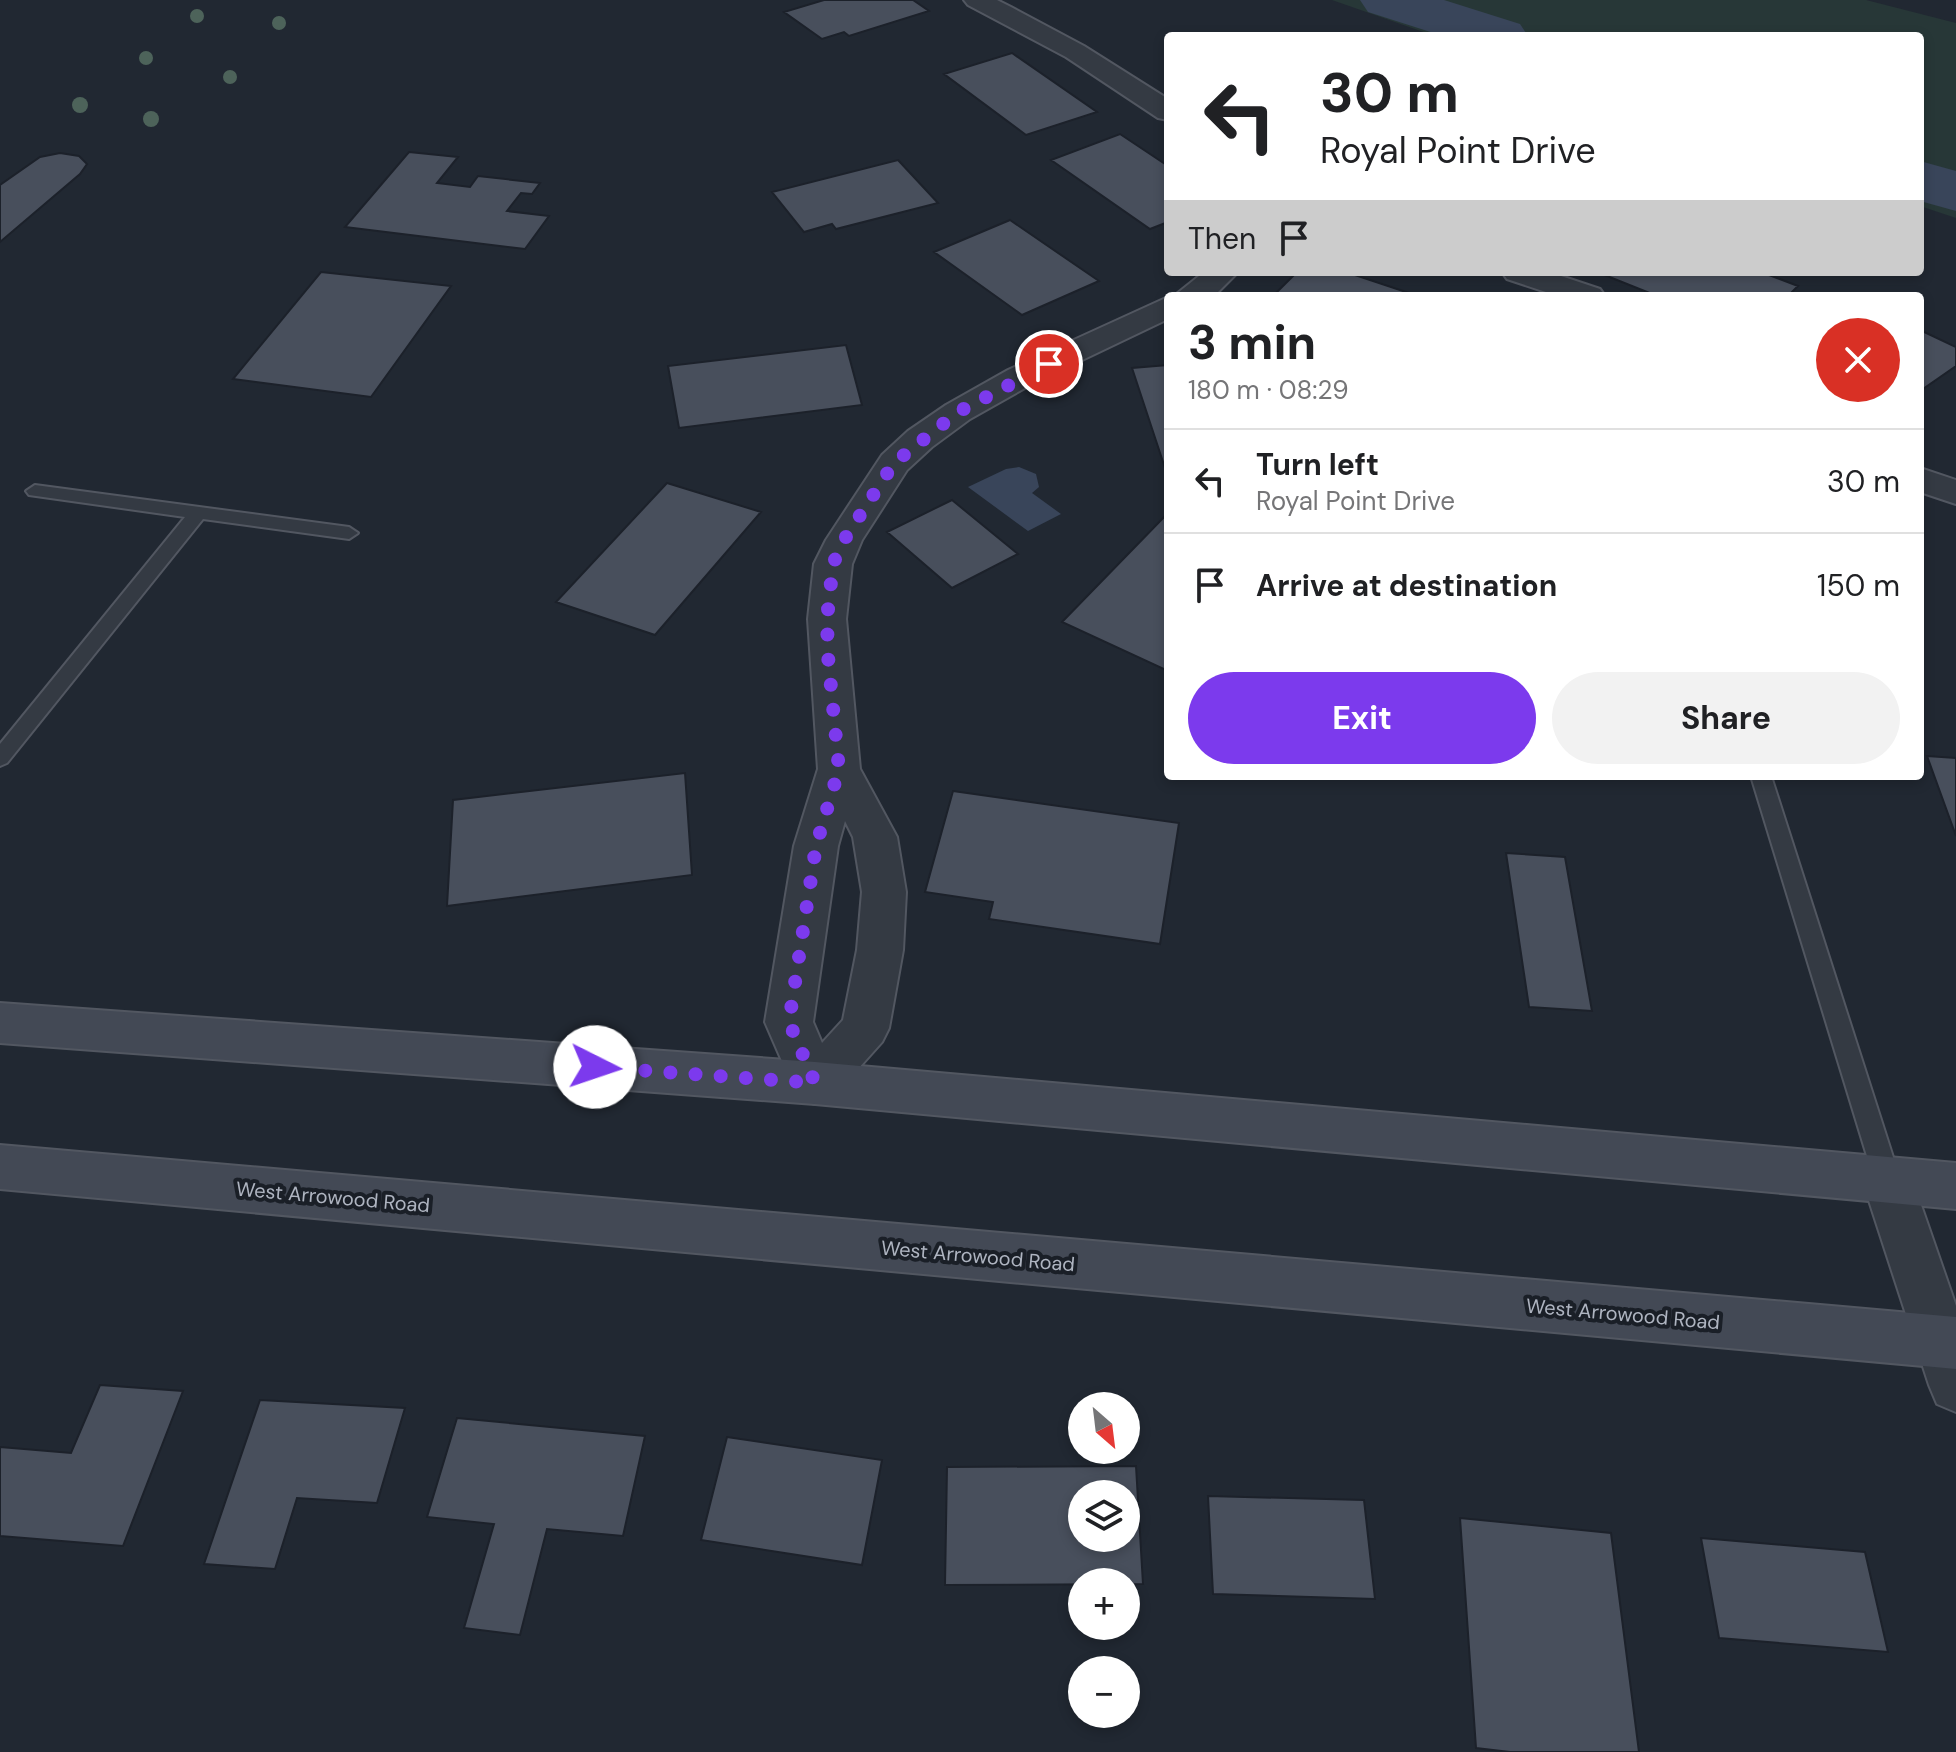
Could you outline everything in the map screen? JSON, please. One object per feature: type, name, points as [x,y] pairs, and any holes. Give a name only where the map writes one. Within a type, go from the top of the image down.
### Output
[{"type":"main road","points":[[0,1023],[815,1083],[1956,1186]]},
{"type":"main road","name":"West Arrowood Road","points":[[0,1167],[1952,1357]]},
{"type":"street","points":[[977,0],[1125,81],[1164,109]]},
{"type":"street","points":[[1195,292],[1217,276]]},
{"type":"street","points":[[1530,276],[1577,292]]},
{"type":"street","points":[[839,769],[875,837],[884,892],[880,950],[865,1028],[815,1083],[789,1022],[816,846],[839,769],[828,643],[833,564],[844,540],[886,473],[920,439],[958,412],[1020,377],[1164,309]]},
{"type":"street","points":[[1924,481],[1956,493]]},
{"type":"street","points":[[1887,1179],[1952,1357]]},
{"type":"lane","points":[[35,491],[349,533]]},
{"type":"lane","points":[[0,758],[198,513]]},
{"type":"lane","points":[[1762,780],[1887,1179]]},
{"type":"shaded area","points":[[1332,0],[1866,0],[1956,23],[1956,218],[1924,207],[1924,32],[1424,32]]},
{"type":"water","points":[[1019,467],[1036,474],[1039,487],[1032,493],[1061,514],[1028,531],[968,487],[1006,469]]},
{"type":"building","points":[[824,0],[913,0],[929,11],[849,36],[844,32],[822,39],[784,12]]},
{"type":"building","points":[[1012,53],[1097,112],[1026,135],[944,74]]},
{"type":"building","points":[[1120,134],[1164,163],[1164,224],[1150,229],[1051,160]]},
{"type":"building","points":[[409,152],[458,157],[437,183],[470,187],[478,176],[540,183],[532,194],[521,193],[507,211],[549,216],[525,249],[345,227]]},
{"type":"building","points":[[60,153],[79,156],[87,164],[80,174],[0,242],[0,185],[40,157]]},
{"type":"building","points":[[898,160],[938,203],[836,229],[832,224],[804,232],[772,192]]},
{"type":"building","points":[[1010,220],[1099,281],[1022,315],[934,252]]},
{"type":"building","points":[[321,272],[451,286],[371,397],[233,379]]},
{"type":"building","points":[[1293,276],[1358,276],[1406,292],[1277,292]]},
{"type":"building","points":[[1607,276],[1772,276],[1798,286],[1792,292],[1647,292]]},
{"type":"building","points":[[1924,332],[1956,347],[1956,366],[1924,388]]},
{"type":"building","points":[[846,345],[862,405],[679,428],[668,366]]},
{"type":"building","points":[[1164,365],[1164,465],[1132,368]]},
{"type":"building","points":[[667,483],[761,512],[655,635],[556,602]]},
{"type":"building","points":[[952,500],[1018,554],[952,588],[887,532]]},
{"type":"building","points":[[1164,517],[1164,669],[1062,622]]},
{"type":"building","points":[[1927,756],[1956,758],[1956,836]]},
{"type":"building","points":[[685,773],[692,875],[447,906],[453,800]]},
{"type":"building","points":[[953,791],[1179,823],[1160,944],[989,919],[993,902],[925,892]]},
{"type":"building","points":[[1506,853],[1565,857],[1592,1011],[1529,1007]]},
{"type":"building","points":[[100,1385],[183,1391],[123,1546],[0,1536],[0,1447],[71,1453]]},
{"type":"building","points":[[260,1400],[405,1408],[377,1503],[297,1498],[275,1569],[204,1564]]},
{"type":"building","points":[[457,1418],[645,1436],[623,1536],[547,1529],[520,1635],[464,1628],[494,1524],[427,1517]]},
{"type":"building","points":[[727,1437],[882,1460],[862,1565],[701,1540]]},
{"type":"building","points":[[1136,1466],[1137,1480],[1068,1480],[1068,1552],[1140,1552],[1140,1533],[1143,1584],[1140,1584],[1140,1568],[1068,1568],[1068,1584],[945,1585],[947,1467]]},
{"type":"building","points":[[1208,1496],[1364,1500],[1375,1599],[1213,1594]]},
{"type":"building","points":[[1460,1518],[1611,1533],[1639,1752],[1510,1752],[1476,1748]]},
{"type":"building","points":[[1701,1538],[1865,1552],[1888,1652],[1719,1638]]},
{"type":"waterway","points":[[1388,0],[1488,32]]},
{"type":"waterway","points":[[1924,181],[1956,192]]},
{"type":"route","points":[[595,1067],[815,1083],[789,1022],[816,846],[839,769],[828,656],[827,619],[833,564],[871,495],[894,463],[920,439],[958,412],[1049,364]]}]
